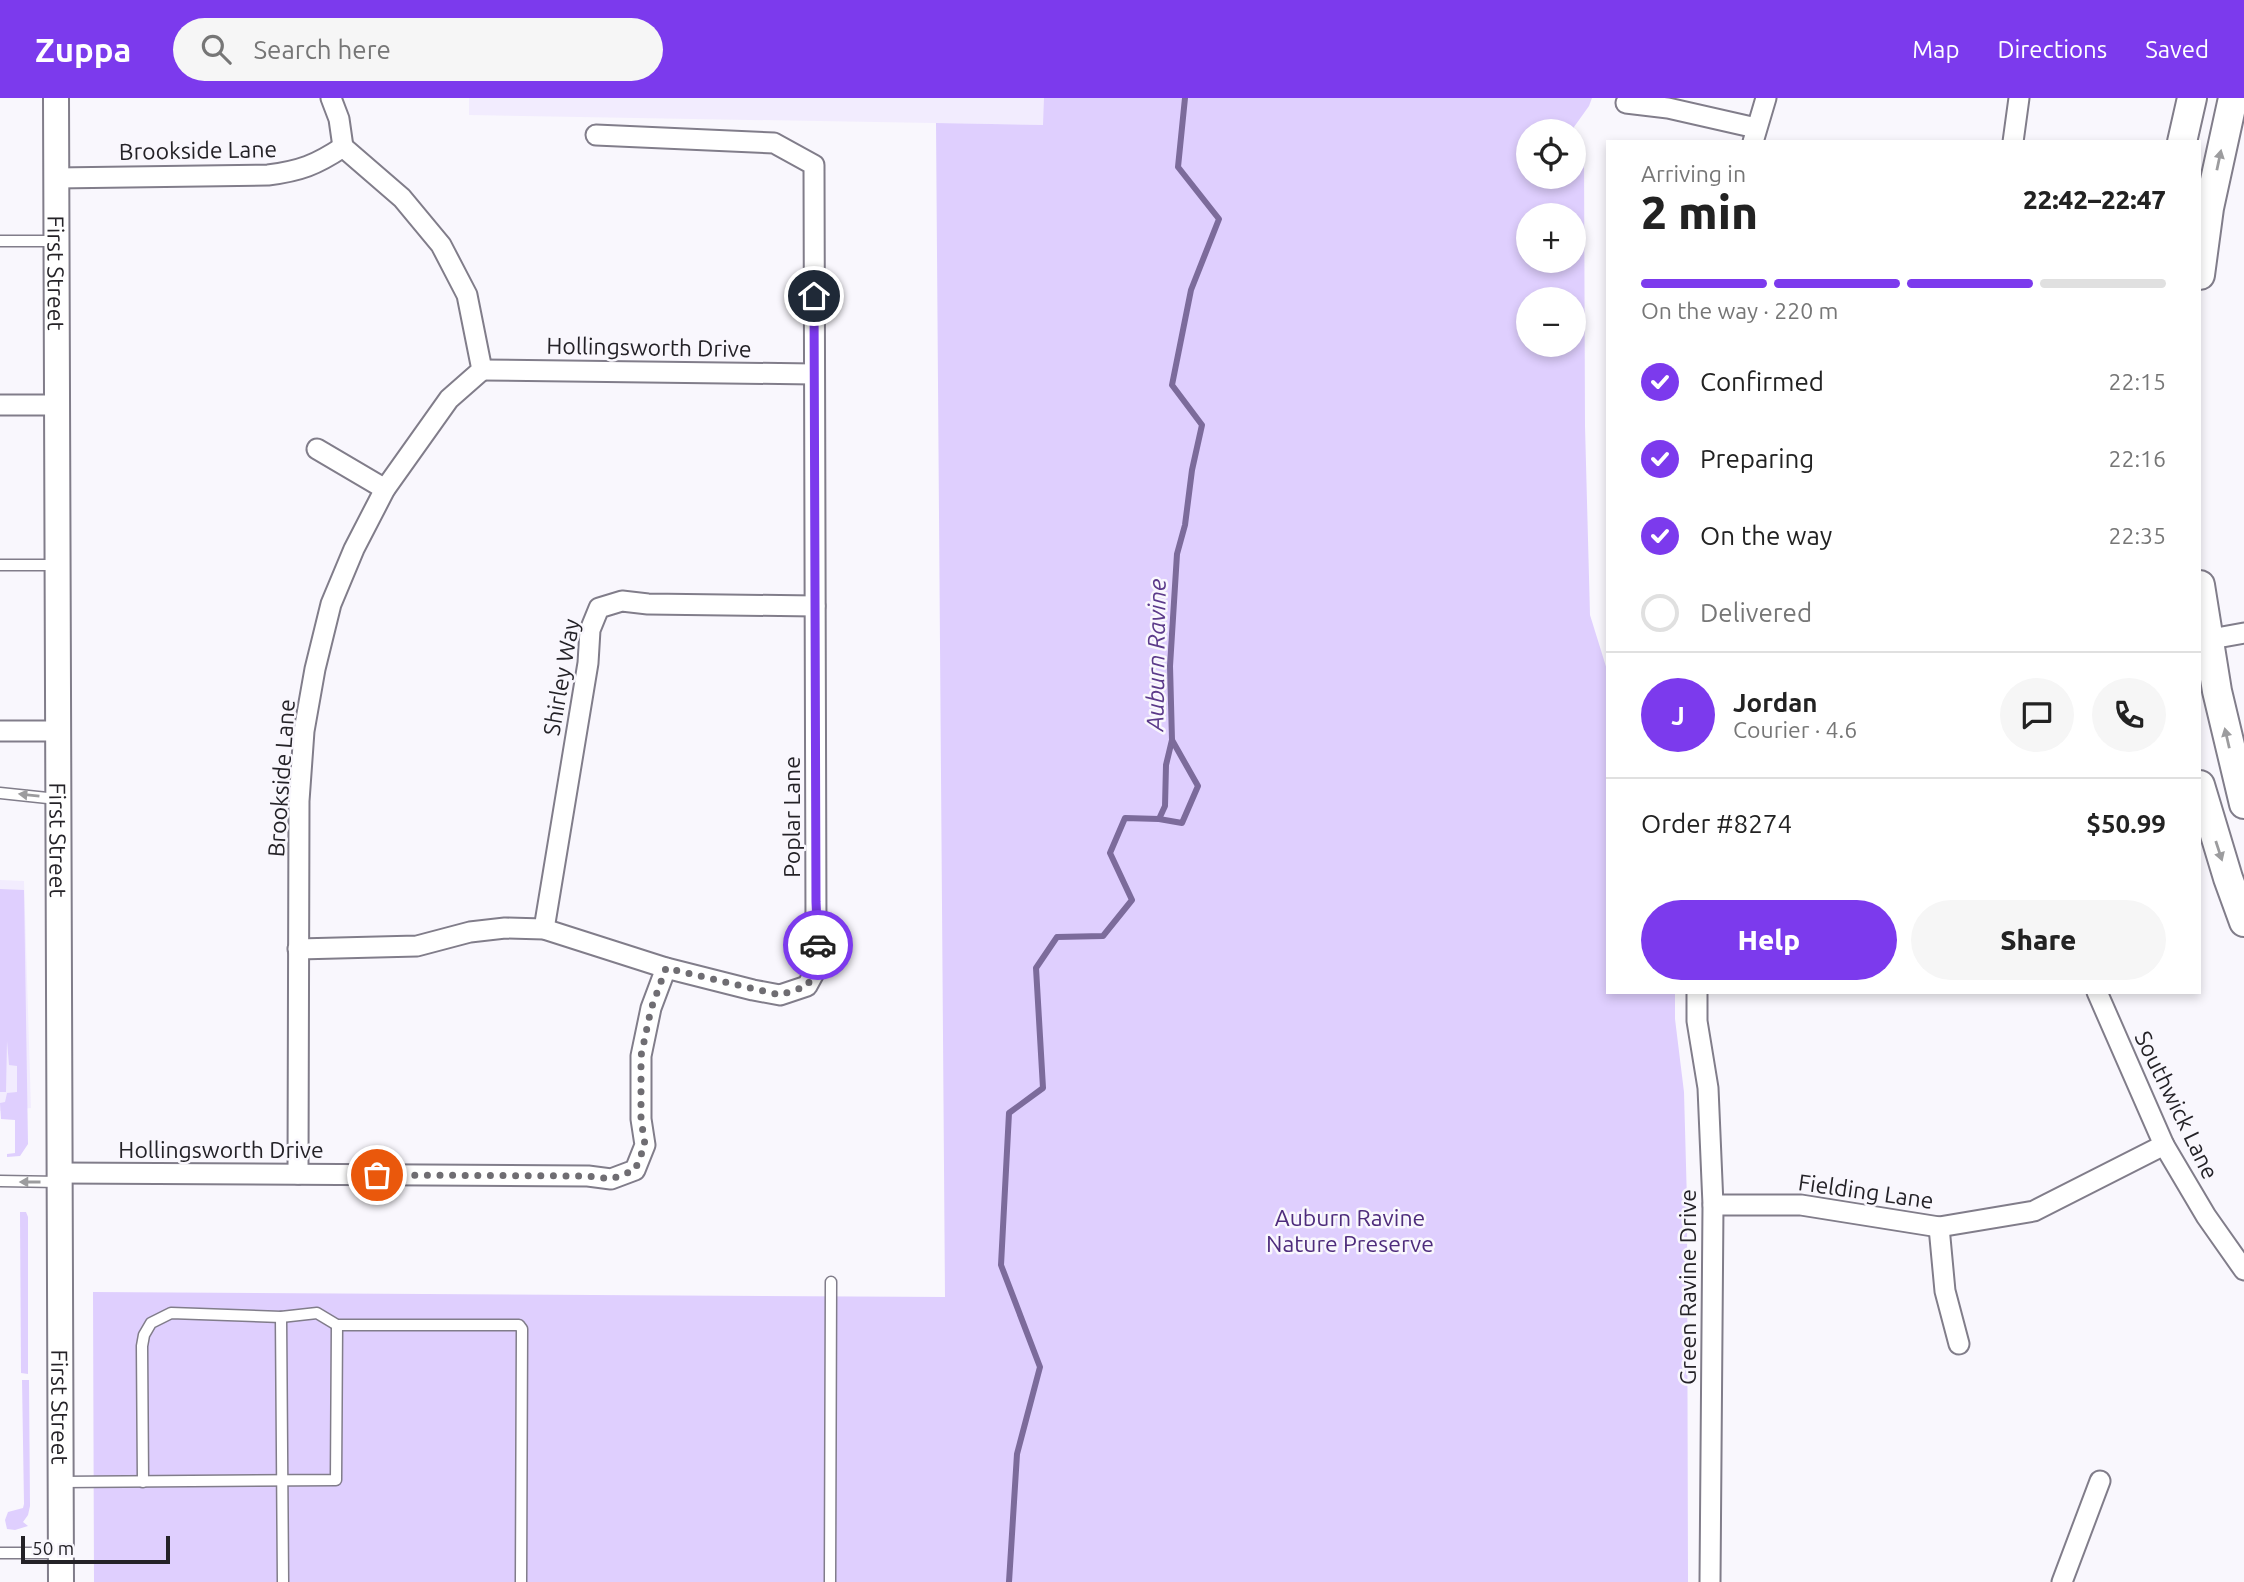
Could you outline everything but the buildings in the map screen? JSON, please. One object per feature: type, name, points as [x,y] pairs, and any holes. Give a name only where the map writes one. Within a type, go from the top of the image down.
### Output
[{"type":"main road","points":[[2182,140],[2192,98]]},
{"type":"main road","points":[[2201,268],[2209,208],[2232,98]]},
{"type":"main road","points":[[2201,599],[2204,640],[2244,804]]},
{"type":"main road","points":[[2201,788],[2244,922]]},
{"type":"street","name":"First Street","points":[[56,98],[61,1582]]},
{"type":"street","points":[[331,98],[339,119],[344,148],[402,198],[441,245],[467,295],[482,370]]},
{"type":"street","points":[[1626,103],[1668,108],[1754,135],[1766,98]]},
{"type":"street","points":[[2013,140],[2019,98]]},
{"type":"street","name":"Poplar Lane","points":[[298,949],[417,946],[470,932],[505,928],[544,929],[666,968],[780,995],[807,986],[820,962],[816,929],[814,165],[774,143],[596,135]]},
{"type":"street","name":"Brookside Lane","points":[[56,178],[268,175],[296,172],[317,164],[344,148]]},
{"type":"street","name":"Brookside Lane","points":[[298,1174],[299,800],[304,732],[315,669],[331,604],[354,549],[385,489],[449,399],[482,370]]},
{"type":"street","name":"Hollingsworth Drive","points":[[482,370],[814,374]]},
{"type":"street","points":[[0,405],[56,405]]},
{"type":"street","points":[[317,449],[385,489]]},
{"type":"street","name":"Shirley Way","points":[[544,929],[588,663],[590,630],[599,608],[622,601],[648,604],[816,606]]},
{"type":"street","points":[[2204,640],[2244,634]]},
{"type":"street","points":[[0,731],[57,731]]},
{"type":"street","name":"Hollingsworth Drive","points":[[59,1177],[298,1174],[588,1176],[611,1179],[635,1170],[645,1145],[641,1119],[641,1056],[651,1009],[666,968]]},
{"type":"street","name":"Green Ravine Drive","points":[[1697,994],[1697,1021],[1708,1088],[1713,1205],[1710,1582]]},
{"type":"street","name":"Southwick Lane","points":[[2097,994],[2164,1145],[2206,1216],[2244,1270]]},
{"type":"street","name":"Fielding Lane","points":[[1713,1205],[1801,1205],[1939,1227],[2034,1212],[2164,1145]]},
{"type":"street","points":[[1939,1227],[1945,1291],[1959,1344]]},
{"type":"street","points":[[2062,1582],[2100,1481]]},
{"type":"lane","points":[[0,241],[56,241]]},
{"type":"lane","points":[[0,565],[57,565]]},
{"type":"lane","points":[[0,793],[57,799]]},
{"type":"lane","points":[[0,1181],[59,1177]]},
{"type":"lane","points":[[830,1582],[831,1282]]},
{"type":"lane","points":[[143,1482],[142,1346],[144,1335],[151,1323],[171,1313],[281,1317],[317,1313],[337,1325],[519,1325],[522,1329],[521,1582]]},
{"type":"lane","points":[[281,1317],[283,1582]]},
{"type":"lane","points":[[61,1482],[333,1482],[337,1477],[337,1325]]},
{"type":"lane","points":[[0,1553],[61,1553]]},
{"type":"shaded area","points":[[469,98],[1044,98],[1044,125],[469,115]]},
{"type":"shaded area","points":[[0,880],[24,881],[31,1108],[0,1111]]},
{"type":"green space","name":"Auburn Ravine Nature Preserve","points":[[1044,98],[1592,98],[1580,119],[1516,119],[1516,189],[1584,189],[1584,203],[1516,203],[1516,273],[1584,273],[1584,287],[1516,287],[1516,357],[1585,357],[1590,615],[1606,667],[1606,994],[1675,994],[1675,1019],[1684,1092],[1687,1202],[1688,1582],[94,1582],[93,1292],[945,1297],[936,123],[1043,125]]},
{"type":"green space","points":[[0,889],[24,890],[28,1144],[20,1156],[7,1157],[7,1154],[15,1153],[15,1120],[1,1119],[0,1103],[5,1102],[7,1093],[17,1092],[17,1066],[9,1065],[7,1041],[6,1092],[0,1092]]},
{"type":"green space","points":[[20,1212],[26,1212],[28,1217],[28,1374],[21,1373]]},
{"type":"green space","points":[[22,1380],[29,1380],[30,1506],[23,1522],[28,1526],[15,1530],[7,1529],[5,1520],[8,1512],[23,1508],[24,1504]]},
{"type":"waterway","name":"Auburn Ravine","points":[[1009,1582],[1017,1454],[1040,1367],[1001,1265],[1009,1113],[1043,1088],[1036,968],[1057,937],[1103,936],[1132,900],[1110,853],[1125,818],[1182,823],[1198,786],[1172,740],[1170,666],[1177,554],[1185,525],[1192,470],[1202,425],[1172,385],[1191,290],[1219,219],[1178,167],[1185,98]]},
{"type":"waterway","points":[[1159,819],[1165,806],[1166,765],[1172,740]]},
{"type":"way so far","points":[[377,1175],[588,1176],[611,1179],[635,1170],[645,1145],[641,1119],[641,1056],[651,1009],[666,968],[780,995],[807,986],[820,962],[818,945]]},
{"type":"route","points":[[814,296],[818,945]]}]
